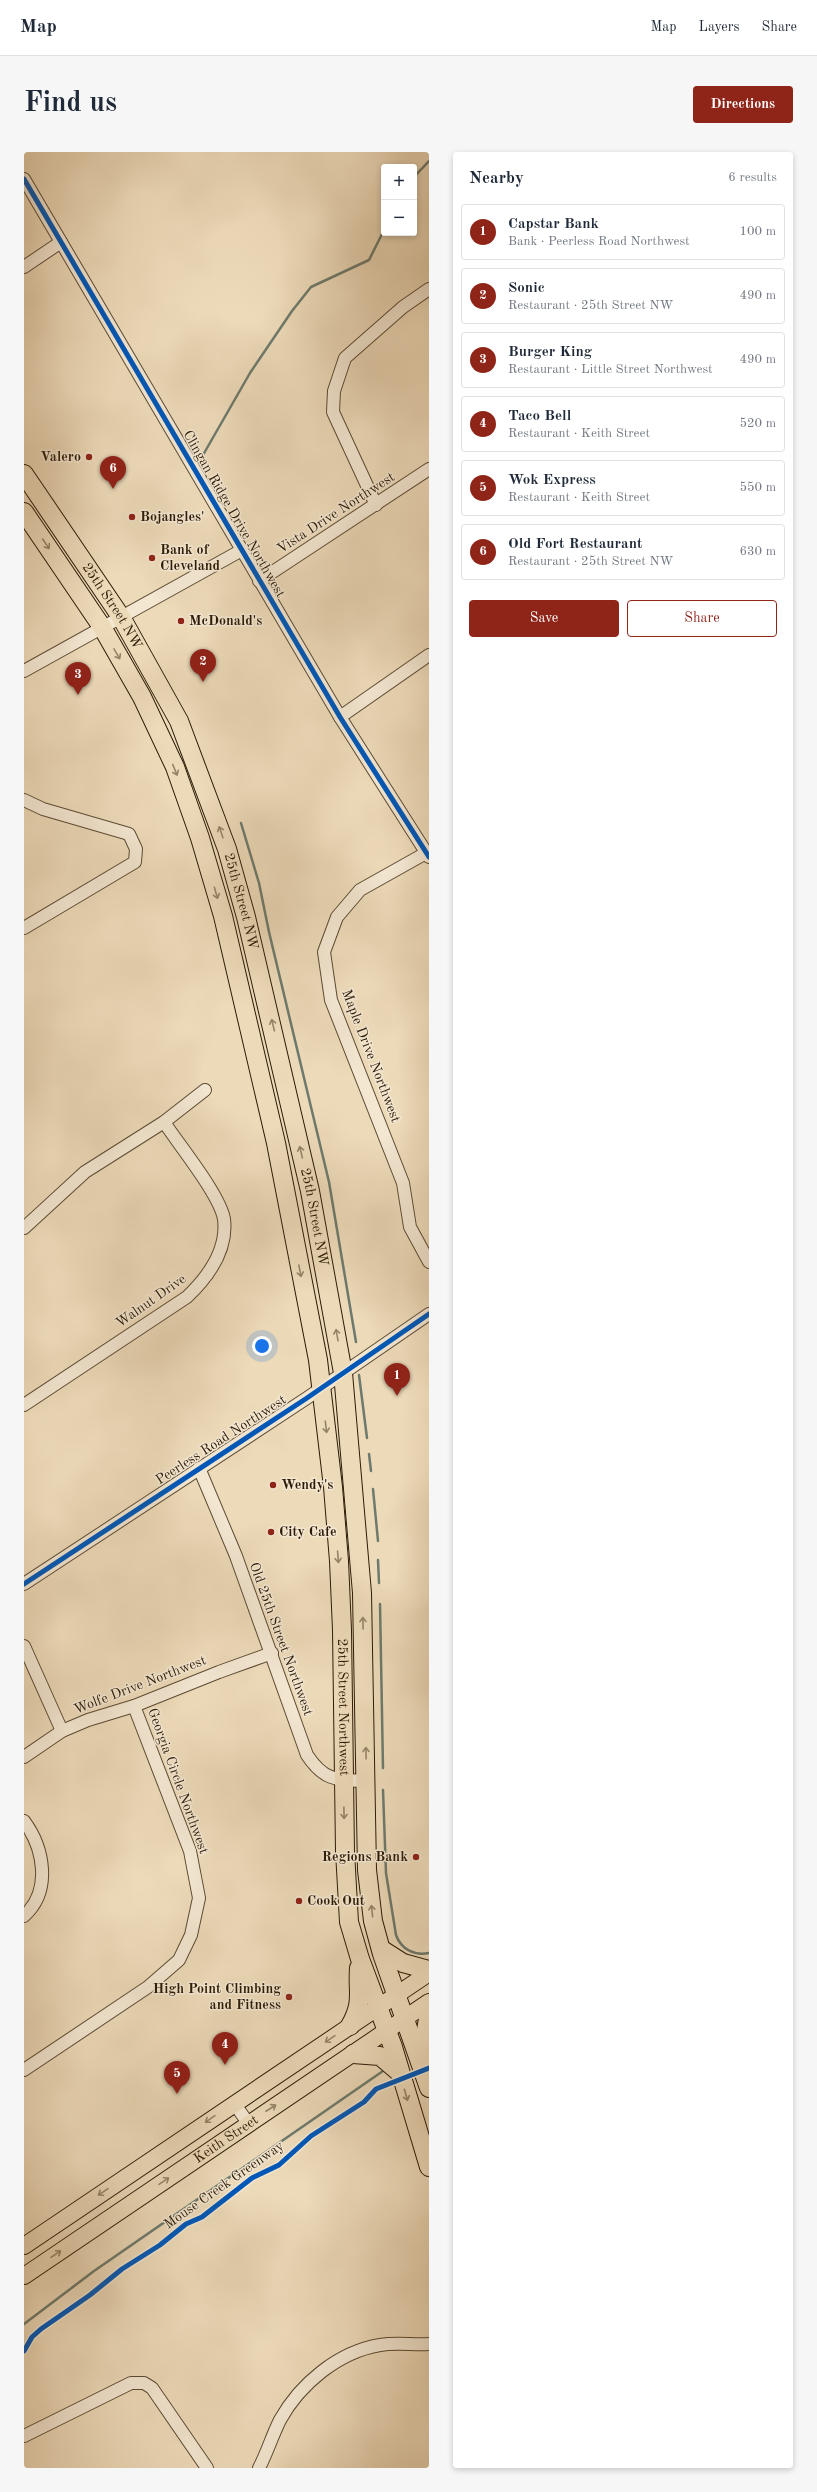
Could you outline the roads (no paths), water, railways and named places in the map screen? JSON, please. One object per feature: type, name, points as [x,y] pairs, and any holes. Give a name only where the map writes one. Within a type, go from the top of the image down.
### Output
[{"type":"highway","name":"25th Street NW","points":[[24,474],[122,617],[179,721],[227,849],[275,1037],[310,1190],[343,1373]]},
{"type":"highway","name":"25th Street NW","points":[[24,512],[102,628],[142,697],[175,767],[200,838],[223,916],[276,1142],[294,1237]]},
{"type":"highway","name":"25th Street Northwest","points":[[294,1237],[318,1360],[333,1487],[339,1561],[342,1630],[343,1780],[347,1907],[360,1959],[387,2030],[429,2167]]},
{"type":"highway","name":"25th Street Northwest","points":[[343,1373],[362,1593],[368,1870],[373,1921],[381,1949],[429,2088]]},
{"type":"highway","points":[[381,1949],[403,1963],[429,1970]]},
{"type":"highway","points":[[350,2026],[358,2011],[360,2000],[360,1959]]},
{"type":"highway","points":[[429,2013],[424,2042],[429,2063]]},
{"type":"highway","points":[[353,2054],[380,2056],[400,2073]]},
{"type":"main road","name":"Keith Street","points":[[24,2246],[429,1973]]},
{"type":"main road","name":"Keith Street","points":[[24,2276],[248,2123],[429,2002]]},
{"type":"main road","points":[[83,2206],[102,2209],[115,2209],[140,2197]]},
{"type":"street","name":"Clingan Ridge Drive Northwest","points":[[24,179],[340,717],[428,855]]},
{"type":"street","points":[[24,267],[61,242]]},
{"type":"street","points":[[376,505],[333,412],[334,391],[345,358],[403,306],[429,289]]},
{"type":"street","name":"Vista Drive Northwest","points":[[259,581],[429,469]]},
{"type":"street","points":[[24,671],[242,550]]},
{"type":"street","points":[[340,717],[429,655]]},
{"type":"street","points":[[24,800],[43,809],[128,834],[136,849],[135,862],[24,928]]},
{"type":"street","name":"Maple Drive Northwest","points":[[428,855],[360,890],[337,917],[324,952],[331,1000],[403,1183],[410,1227],[429,1262]]},
{"type":"street","points":[[24,1228],[85,1172],[164,1122],[205,1090]]},
{"type":"street","name":"Walnut Drive","points":[[24,1406],[187,1297],[204,1280],[216,1260],[222,1243],[224,1219],[216,1199],[164,1122]]},
{"type":"street","name":"Peerless Road Northwest","points":[[24,1584],[321,1389],[429,1314]]},
{"type":"street","name":"Old 25th Street Northwest","points":[[199,1468],[236,1556],[272,1654],[306,1754],[314,1766],[326,1777],[343,1780],[366,1781]]},
{"type":"street","points":[[24,1646],[62,1731]]},
{"type":"street","name":"Wolfe Drive Northwest","points":[[24,1757],[62,1731],[88,1720],[134,1706],[218,1672],[272,1654]]},
{"type":"street","name":"Georgia Circle Northwest","points":[[24,2070],[148,1987],[179,1960],[190,1935],[199,1898],[190,1851],[134,1706]]},
{"type":"street","points":[[24,1821],[31,1831],[43,1864],[41,1887],[29,1912],[24,1916]]},
{"type":"street","points":[[234,2103],[248,2123]]},
{"type":"street","points":[[259,2468],[280,2421],[292,2402],[325,2369],[353,2354],[379,2345],[429,2344]]},
{"type":"street","points":[[24,2436],[131,2383],[144,2383],[152,2388],[207,2468]]},
{"type":"waterway","points":[[417,174],[429,161]]},
{"type":"waterway","points":[[199,462],[250,373],[292,311],[311,287],[369,260],[381,236]]},
{"type":"waterway","points":[[241,823],[259,883],[269,932],[329,1182],[356,1342]]},
{"type":"waterway","points":[[359,1375],[367,1438]]},
{"type":"waterway","points":[[369,1454],[371,1471]]},
{"type":"waterway","points":[[373,1489],[378,1541]]},
{"type":"waterway","points":[[378,1560],[379,1583]]},
{"type":"waterway","points":[[380,1604],[383,1768]]},
{"type":"waterway","points":[[383,1790],[386,1873],[396,1935],[398,1940],[405,1948],[413,1952],[423,1954],[429,1953]]},
{"type":"waterway","points":[[24,2324],[94,2271],[383,2071]]},
{"type":"place","name":"Valero","points":[[89,457]]},
{"type":"place","name":"Old Fort Restaurant","points":[[113,489]]},
{"type":"place","name":"Bojangles'","points":[[132,517]]},
{"type":"place","name":"Bank of Cleveland","points":[[152,558]]},
{"type":"place","name":"McDonald's","points":[[181,621]]},
{"type":"place","name":"Sonic","points":[[203,682]]},
{"type":"place","name":"Burger King","points":[[78,695]]},
{"type":"place","name":"Capstar Bank","points":[[397,1396]]},
{"type":"place","name":"Wendy's","points":[[273,1485]]},
{"type":"place","name":"City Cafe","points":[[271,1532]]},
{"type":"place","name":"Regions Bank","points":[[416,1857]]},
{"type":"place","name":"Cook Out","points":[[299,1901]]},
{"type":"place","name":"High Point Climbing and Fitness","points":[[289,1997]]},
{"type":"place","name":"Taco Bell","points":[[225,2065]]},
{"type":"place","name":"Wok Express","points":[[177,2094]]}]
